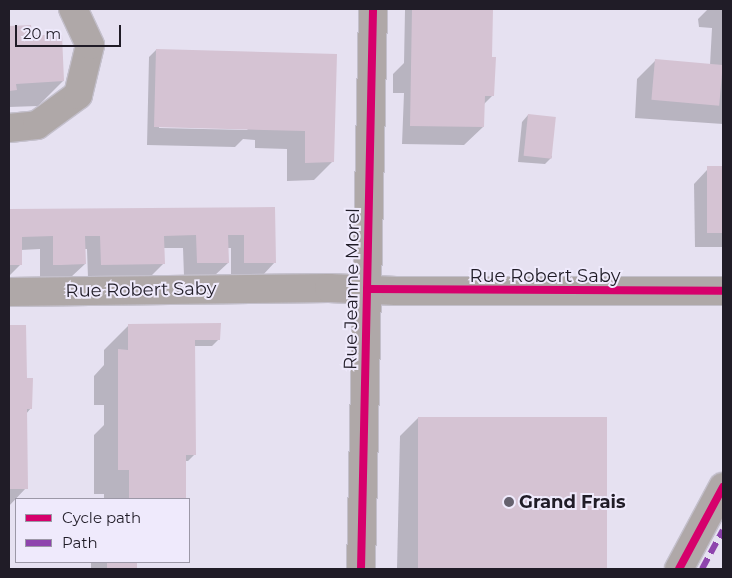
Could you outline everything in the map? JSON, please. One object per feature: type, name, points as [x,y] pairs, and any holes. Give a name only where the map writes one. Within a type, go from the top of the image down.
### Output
[{"type":"street","points":[[9,128],[37,125],[78,95],[90,46],[73,9]]},
{"type":"street","name":"Rue Jeanne Morel","points":[[361,569],[373,9]]},
{"type":"street","name":"Rue Robert Saby","points":[[9,292],[329,288],[723,291]]},
{"type":"street","points":[[680,569],[723,487]]},
{"type":"building","points":[[412,9],[493,9],[492,57],[496,57],[494,96],[485,96],[484,127],[410,126]]},
{"type":"building","points":[[31,25],[32,35],[62,35],[64,81],[16,84],[17,90],[9,91],[9,26]]},
{"type":"building","points":[[156,49],[337,54],[334,162],[305,163],[305,131],[154,127]]},
{"type":"building","points":[[655,59],[723,65],[719,106],[651,100]]},
{"type":"building","points":[[528,114],[556,117],[551,159],[524,156]]},
{"type":"building","points":[[707,166],[723,166],[723,233],[707,233]]},
{"type":"building","points":[[275,207],[276,263],[244,263],[244,235],[228,235],[229,263],[197,263],[196,235],[164,236],[165,264],[101,265],[100,236],[85,236],[86,264],[53,265],[53,236],[22,237],[22,265],[9,265],[9,209]]},
{"type":"building","points":[[221,323],[220,340],[195,340],[196,455],[186,455],[186,498],[129,498],[129,470],[118,470],[118,349],[128,350],[128,324]]},
{"type":"building","points":[[9,325],[26,325],[27,378],[33,378],[32,409],[27,409],[28,489],[9,489]]},
{"type":"building","name":"Grand Frais","points":[[418,417],[607,417],[607,569],[418,569]]},
{"type":"building","points":[[107,563],[137,563],[137,569],[107,569]]},
{"type":"marked path","points":[[702,569],[723,530]]},
{"type":"cycle path","points":[[361,569],[373,9]]},
{"type":"cycle path","points":[[367,289],[723,291]]},
{"type":"cycle path","points":[[679,569],[723,487]]},
{"type":"place","name":"Grand Frais","points":[[509,502]]}]
